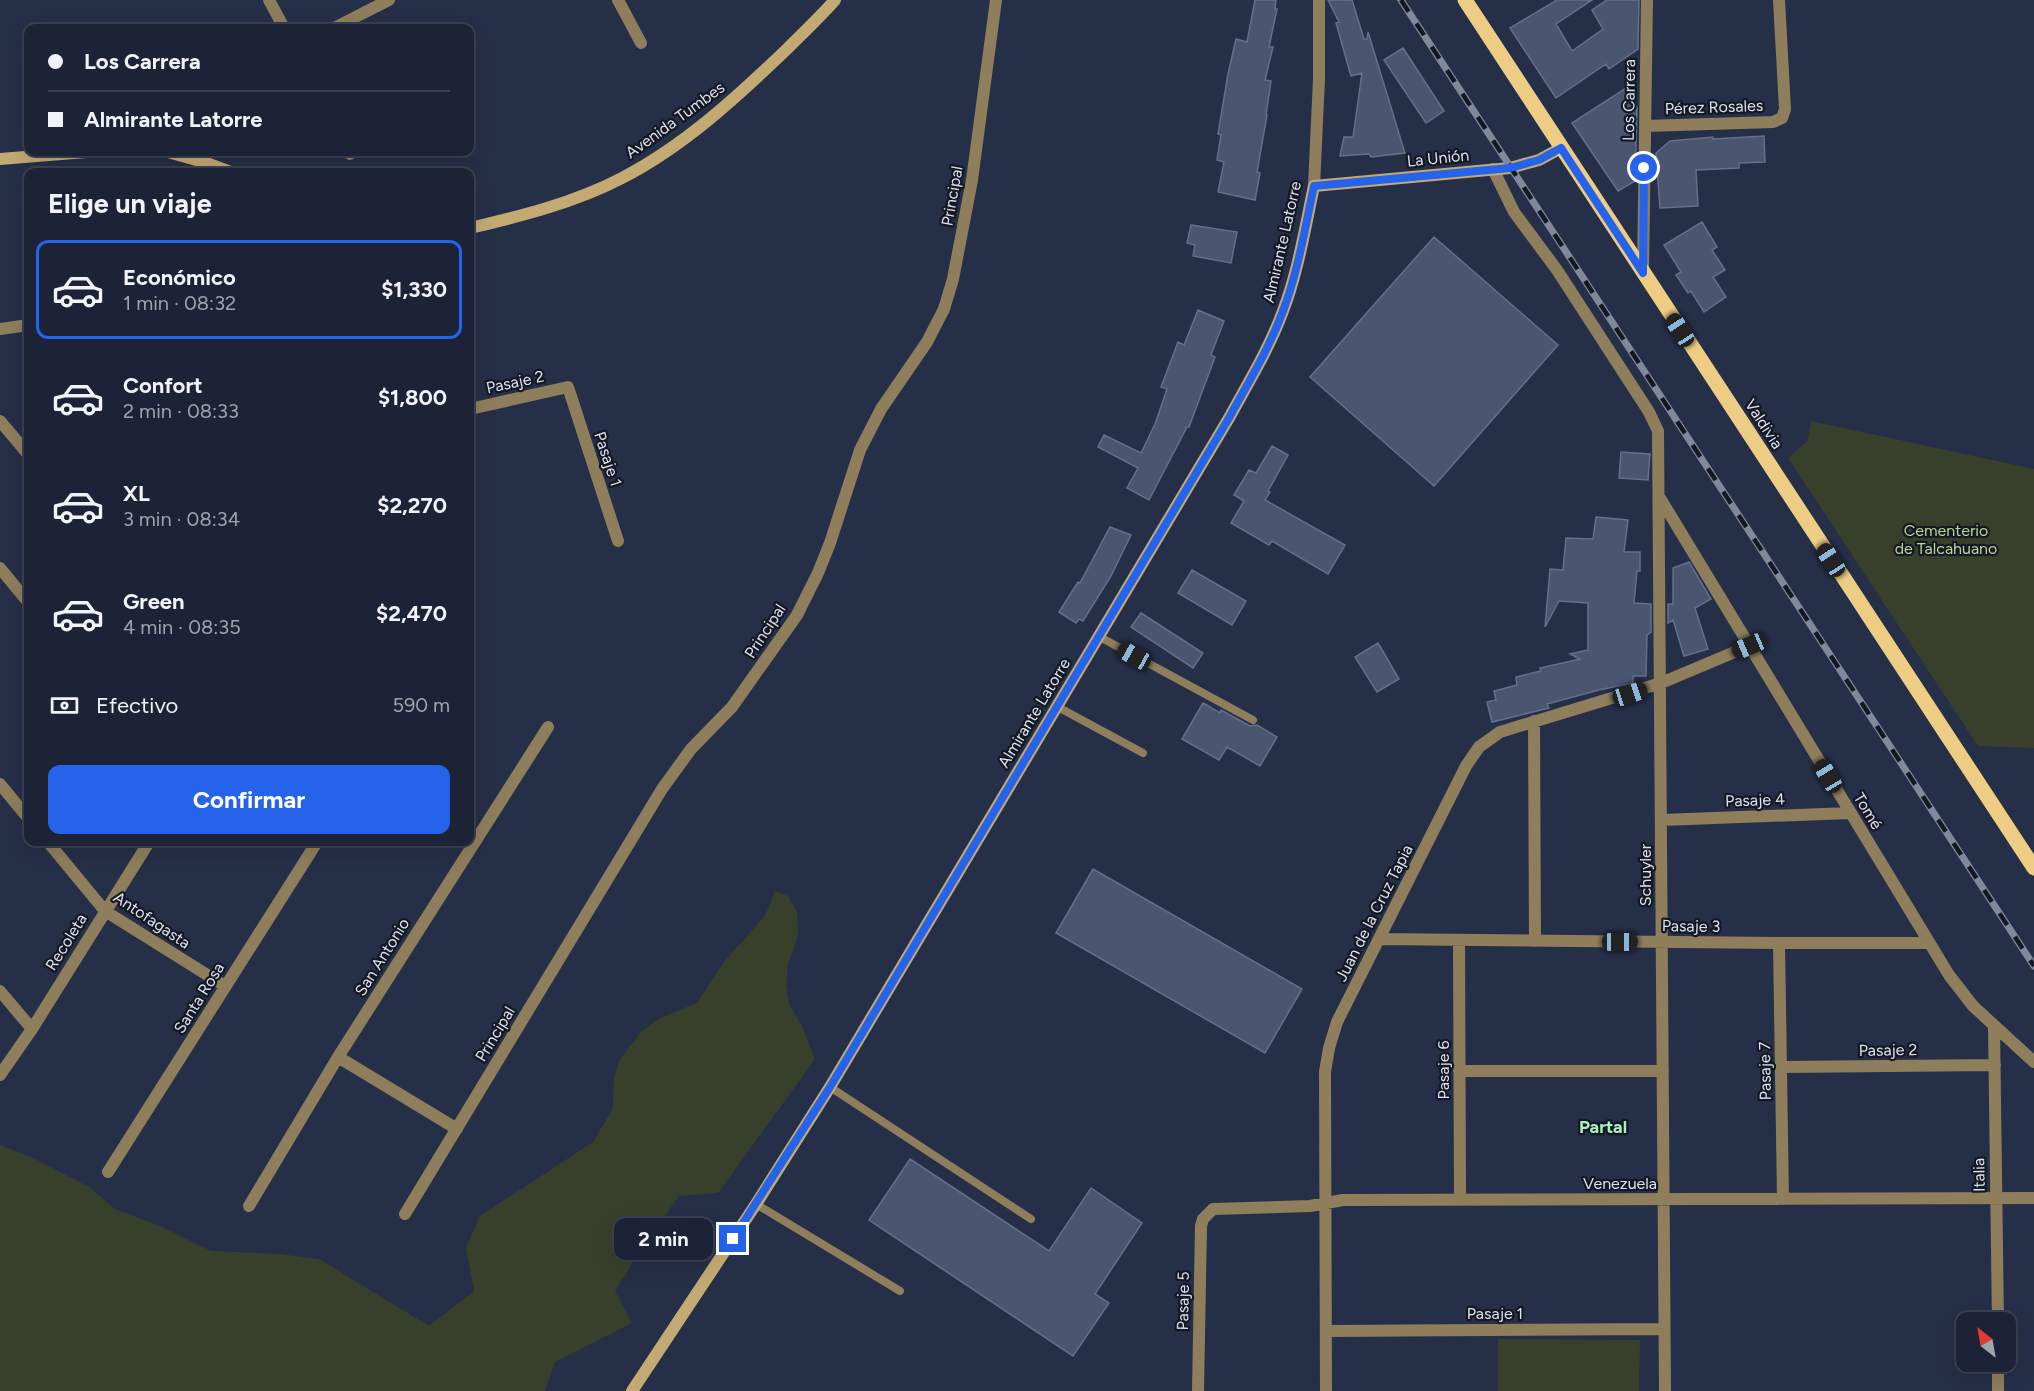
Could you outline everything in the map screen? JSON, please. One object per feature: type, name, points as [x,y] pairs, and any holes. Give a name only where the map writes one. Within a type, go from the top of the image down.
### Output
[{"type":"main road","name":"Avenida Tumbes","points":[[474,227],[579,197],[641,167],[686,137],[747,87],[836,0]]},
{"type":"main road","name":"Valdivia","points":[[1465,0],[2034,867]]},
{"type":"main road","name":"La Unión","points":[[1314,186],[1493,169],[1532,163],[1561,148]]},
{"type":"main road","points":[[0,159],[37,156]]},
{"type":"main road","points":[[182,156],[220,168]]},
{"type":"main road","name":"Almirante Latorre","points":[[632,1391],[756,1204],[830,1087],[1229,418],[1283,312],[1292,286],[1314,186]]},
{"type":"street","points":[[269,0],[282,24]]},
{"type":"street","points":[[342,24],[388,0]]},
{"type":"street","points":[[618,0],[641,44]]},
{"type":"street","name":"Principal","points":[[405,1214],[672,774],[691,749],[732,707],[765,663],[797,615],[818,573],[860,450],[881,409],[938,323],[953,279],[972,180],[996,0]]},
{"type":"street","name":"Almirante Latorre","points":[[1314,186],[1319,79],[1319,0]]},
{"type":"street","name":"Los Carrera","points":[[1643,273],[1647,0]]},
{"type":"street","name":"Pérez Rosales","points":[[1645,126],[1773,122],[1782,118],[1785,109],[1779,0]]},
{"type":"street","name":"Schuyler","points":[[1493,169],[1514,212],[1557,270],[1644,404],[1658,431],[1665,1391]]},
{"type":"street","points":[[0,329],[24,326]]},
{"type":"street","name":"Pasaje 2","points":[[474,408],[568,387]]},
{"type":"street","name":"Pasaje 1","points":[[568,387],[618,541]]},
{"type":"street","points":[[0,421],[24,449]]},
{"type":"street","name":"Tomé","points":[[1659,496],[1929,943],[1962,993],[1994,1027],[2034,1062]]},
{"type":"street","points":[[0,568],[24,597]]},
{"type":"street","name":"Juan de la Cruz Tapia","points":[[1326,1391],[1325,1072],[1329,1048],[1337,1023],[1466,766],[1479,747],[1500,732],[1661,683],[1749,646]]},
{"type":"street","points":[[1534,721],[1535,941]]},
{"type":"street","name":"San Antonio","points":[[474,843],[548,727]]},
{"type":"street","points":[[0,784],[24,813]]},
{"type":"street","name":"Pasaje 4","points":[[1662,820],[1850,813]]},
{"type":"street","name":"Antofagasta","points":[[51,846],[105,911],[225,986]]},
{"type":"street","name":"Recoleta","points":[[0,1075],[32,1029],[146,846]]},
{"type":"street","name":"Santa Rosa","points":[[108,1172],[314,846]]},
{"type":"street","name":"San Antonio","points":[[249,1206],[338,1057],[472,846]]},
{"type":"street","name":"Pasaje 3","points":[[1380,939],[1929,943]]},
{"type":"street","name":"Pasaje 6","points":[[1459,940],[1460,1199]]},
{"type":"street","name":"Pasaje 7","points":[[1779,943],[1783,1199]]},
{"type":"street","points":[[0,991],[32,1029]]},
{"type":"street","name":"Italia","points":[[1994,1027],[1998,1312]]},
{"type":"street","points":[[338,1057],[458,1129]]},
{"type":"street","name":"Pasaje 2","points":[[1781,1067],[1995,1065]]},
{"type":"street","points":[[1460,1071],[1663,1071]]},
{"type":"street","name":"Venezuela","points":[[1207,1213],[1220,1208],[1310,1206],[1343,1200],[2034,1198]]},
{"type":"street","name":"Pasaje 5","points":[[1198,1391],[1201,1226],[1207,1213]]},
{"type":"street","name":"Pasaje 1","points":[[1326,1331],[1664,1329]]},
{"type":"street","points":[[1998,1372],[1998,1391]]},
{"type":"lane","points":[[1098,636],[1253,720]]},
{"type":"lane","points":[[1056,706],[1143,753]]},
{"type":"lane","points":[[830,1087],[1031,1220]]},
{"type":"lane","points":[[756,1204],[900,1291]]},
{"type":"green space","name":"Cementerio de Talcahuano","points":[[1811,421],[2034,469],[2034,748],[1978,746],[1788,458],[1808,440]]},
{"type":"green space","points":[[775,891],[788,896],[797,912],[798,936],[788,964],[786,985],[789,1004],[802,1026],[815,1059],[718,1193],[679,1196],[661,1221],[642,1232],[630,1267],[615,1291],[632,1323],[555,1362],[545,1391],[0,1391],[0,1145],[35,1159],[89,1187],[115,1209],[160,1226],[211,1251],[279,1254],[319,1259],[429,1326],[474,1291],[466,1247],[480,1216],[593,1142],[613,1108],[614,1079],[619,1061],[641,1032],[660,1018],[697,1003],[724,962],[765,916]]},
{"type":"green space","points":[[1498,1339],[1640,1340],[1639,1391],[1498,1391]]},
{"type":"building","points":[[1255,0],[1276,0],[1275,9],[1277,9],[1269,47],[1273,47],[1265,80],[1271,81],[1255,200],[1218,192],[1224,162],[1217,160],[1221,135],[1218,134],[1236,39],[1247,42]]},
{"type":"building","points":[[1328,0],[1352,0],[1364,39],[1367,39],[1368,32],[1405,153],[1371,157],[1369,154],[1340,156],[1344,137],[1353,137],[1362,73],[1351,76],[1336,23],[1339,22]]},
{"type":"building","points":[[1557,0],[1592,0],[1556,24],[1572,51],[1603,29],[1592,10],[1607,0],[1639,0],[1638,49],[1609,69],[1606,64],[1556,98],[1510,28]]},
{"type":"building","points":[[1403,48],[1444,111],[1426,123],[1384,60]]},
{"type":"building","points":[[1626,88],[1637,107],[1635,181],[1618,191],[1572,123]]},
{"type":"building","points":[[1764,136],[1765,162],[1739,163],[1739,168],[1696,170],[1698,206],[1660,208],[1656,153],[1670,141]]},
{"type":"building","points":[[1702,222],[1717,247],[1712,250],[1725,270],[1713,277],[1726,297],[1704,312],[1691,291],[1688,293],[1676,275],[1681,272],[1664,245]]},
{"type":"building","points":[[1191,225],[1237,232],[1231,263],[1193,256],[1195,245],[1187,243]]},
{"type":"building","points":[[1434,237],[1558,345],[1434,486],[1310,377]]},
{"type":"building","points":[[1198,310],[1224,321],[1211,355],[1215,357],[1189,427],[1149,500],[1127,488],[1138,468],[1098,447],[1104,435],[1141,453],[1155,424],[1167,389],[1161,387],[1178,342],[1184,345]]},
{"type":"building","points":[[1272,446],[1288,455],[1265,500],[1345,545],[1328,574],[1272,541],[1269,545],[1231,523],[1244,501],[1234,495],[1249,470],[1256,473]]},
{"type":"building","points":[[1621,452],[1650,454],[1648,480],[1619,478]]},
{"type":"building","points":[[1596,517],[1628,520],[1624,552],[1640,552],[1640,571],[1637,571],[1634,603],[1651,604],[1651,632],[1647,635],[1646,676],[1633,676],[1633,683],[1547,704],[1549,708],[1492,722],[1487,702],[1496,700],[1494,691],[1517,685],[1516,677],[1541,671],[1540,668],[1580,659],[1570,654],[1588,650],[1588,603],[1559,601],[1545,627],[1550,569],[1563,570],[1566,538],[1593,539]]},
{"type":"building","points":[[1110,527],[1131,535],[1111,576],[1083,621],[1079,619],[1076,623],[1059,612],[1078,582],[1080,583]]},
{"type":"building","points":[[1689,562],[1711,599],[1695,608],[1708,649],[1684,656],[1673,620],[1668,623],[1668,604],[1673,604],[1673,568]]},
{"type":"building","points":[[1192,570],[1246,601],[1232,625],[1178,593]]},
{"type":"building","points":[[1141,613],[1203,653],[1193,668],[1131,627]]},
{"type":"building","points":[[1378,643],[1399,679],[1377,692],[1355,657]]},
{"type":"building","points":[[1203,703],[1250,726],[1257,725],[1277,737],[1260,766],[1227,747],[1219,760],[1182,739]]},
{"type":"building","points":[[1093,869],[1302,989],[1265,1053],[1056,933]]},
{"type":"building","points":[[910,1159],[1049,1251],[1091,1188],[1142,1223],[1095,1294],[1109,1303],[1073,1356],[869,1220]]},
{"type":"railway","points":[[1401,0],[2034,966]]},
{"type":"district","name":"Partal","points":[[1603,1127]]},
{"type":"route","points":[[733,1239],[830,1087],[1229,418],[1283,312],[1292,286],[1314,186],[1510,168],[1539,160],[1561,148],[1643,273],[1644,168]]}]
